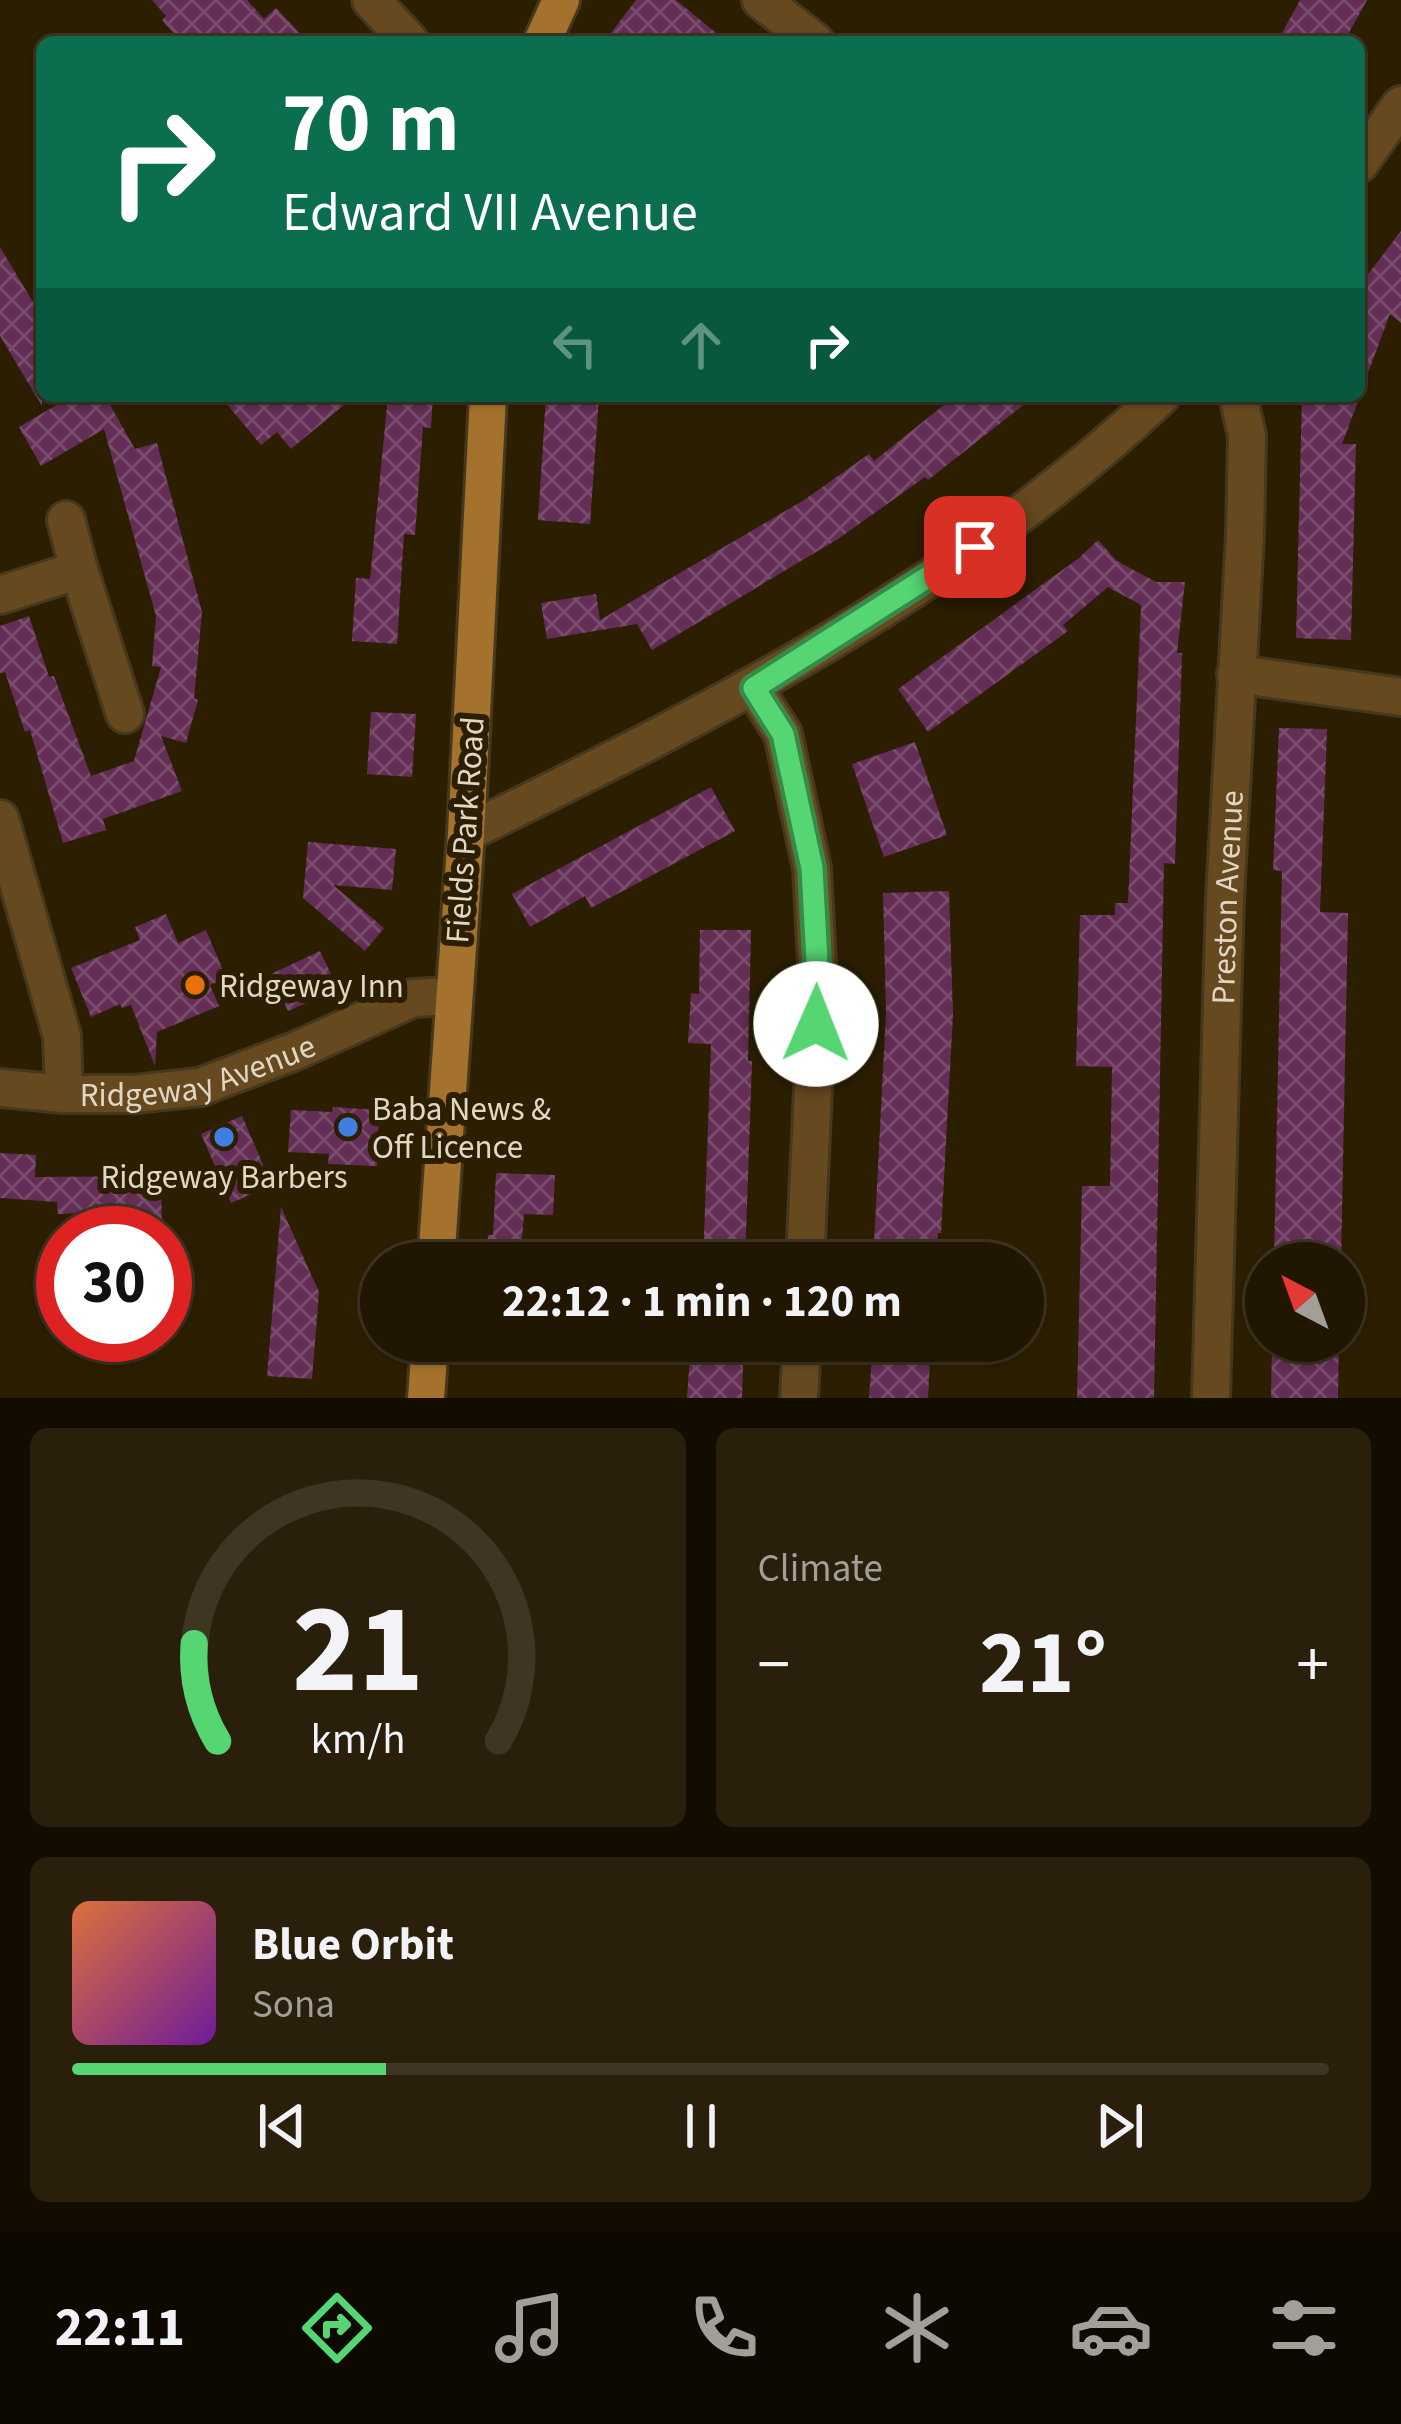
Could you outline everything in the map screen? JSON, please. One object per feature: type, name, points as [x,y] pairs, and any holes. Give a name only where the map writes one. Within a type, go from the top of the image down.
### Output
[{"type":"main road","points":[[545,36],[561,0]]},
{"type":"main road","name":"Fields Park Road","points":[[437,1242],[466,833],[488,402]]},
{"type":"main road","points":[[426,1398],[429,1362]]},
{"type":"street","points":[[371,0],[404,36]]},
{"type":"street","points":[[761,0],[807,36]]},
{"type":"street","points":[[1365,156],[1401,105]]},
{"type":"street","points":[[466,833],[754,688],[1006,526],[1101,452],[1154,402]]},
{"type":"street","name":"Preston Avenue","points":[[1211,1398],[1225,897],[1247,435],[1239,402]]},
{"type":"street","points":[[66,520],[125,714]]},
{"type":"street","points":[[0,595],[80,570]]},
{"type":"street","points":[[1236,674],[1401,697]]},
{"type":"street","points":[[754,688],[783,734],[812,868],[818,981],[806,1242]]},
{"type":"street","points":[[0,819],[62,1036],[64,1094]]},
{"type":"street","name":"Ridgeway Avenue","points":[[0,1088],[136,1094],[200,1087],[295,1052],[413,998],[453,996]]},
{"type":"street","points":[[800,1398],[801,1362]]},
{"type":"building","points":[[152,0],[247,0],[264,19],[276,8],[302,36],[176,36],[162,20],[166,16]]},
{"type":"building","points":[[636,0],[676,0],[720,36],[609,36]]},
{"type":"building","points":[[1300,0],[1367,0],[1347,36],[1280,36]]},
{"type":"building","points":[[1401,231],[1401,323],[1390,314],[1365,381],[1365,278]]},
{"type":"building","points":[[0,247],[36,307],[36,396],[0,336]]},
{"type":"building","points":[[62,402],[108,402],[135,449],[157,443],[202,612],[194,698],[198,700],[186,743],[161,736],[182,791],[103,819],[106,830],[63,843],[30,730],[25,732],[5,672],[0,673],[0,626],[29,616],[91,776],[134,761],[161,667],[152,666],[156,616],[104,429],[41,466],[19,427]]},
{"type":"building","points":[[225,402],[348,402],[291,449],[277,432],[261,445]]},
{"type":"building","points":[[387,402],[433,402],[431,428],[423,427],[415,535],[404,534],[397,644],[352,641],[356,578],[370,579]]},
{"type":"building","points":[[546,402],[599,402],[590,524],[538,520]]},
{"type":"building","points":[[948,402],[1027,402],[928,480],[925,477],[838,539],[652,650],[637,624],[547,639],[541,603],[596,594],[600,620],[804,500],[869,454],[874,461]]},
{"type":"building","points":[[1302,402],[1358,402],[1342,444],[1356,444],[1351,640],[1296,638]]},
{"type":"building","points":[[1098,540],[1117,561],[1156,582],[1185,582],[1177,653],[1182,653],[1175,864],[1164,863],[1154,1398],[1077,1398],[1082,1186],[1110,1186],[1112,1067],[1076,1066],[1080,915],[1115,915],[1115,903],[1128,903],[1141,605],[1108,587],[1063,625],[1068,631],[928,732],[898,689]]},
{"type":"building","points":[[371,712],[416,714],[412,777],[367,774]]},
{"type":"building","points":[[1279,728],[1327,729],[1320,912],[1348,913],[1341,1242],[1274,1242],[1282,871],[1273,870]]},
{"type":"building","points":[[915,742],[947,835],[884,857],[852,764]]},
{"type":"building","points":[[711,787],[735,831],[591,908],[585,896],[530,927],[512,894]]},
{"type":"building","points":[[308,842],[396,849],[392,890],[333,885],[384,928],[365,951],[303,898]]},
{"type":"building","points":[[949,891],[953,1015],[937,1242],[874,1242],[886,1012],[883,893]]},
{"type":"building","points":[[166,914],[178,943],[206,930],[226,978],[210,985],[219,1006],[157,1032],[155,1066],[131,1005],[122,1008],[120,1004],[91,1017],[71,968],[140,940],[135,927]]},
{"type":"building","points":[[700,930],[751,930],[746,1242],[704,1242],[711,1044],[688,1043],[691,993],[699,994]]},
{"type":"building","points":[[320,951],[338,989],[288,1011],[271,974]]},
{"type":"building","points":[[333,1107],[379,1110],[377,1166],[328,1164],[329,1154],[288,1152],[291,1110],[332,1112]]},
{"type":"building","points":[[242,1116],[272,1185],[231,1203],[201,1134]]},
{"type":"building","points":[[0,1153],[36,1155],[35,1177],[161,1176],[162,1206],[57,1206],[57,1202],[0,1198]]},
{"type":"building","points":[[496,1173],[555,1175],[553,1215],[524,1214],[522,1242],[487,1242],[488,1235],[493,1235]]},
{"type":"building","points":[[281,1207],[319,1292],[312,1379],[267,1376]]},
{"type":"building","points":[[690,1362],[743,1362],[742,1398],[687,1398]]},
{"type":"building","points":[[872,1362],[930,1362],[928,1398],[869,1398]]},
{"type":"building","points":[[1272,1362],[1339,1362],[1338,1398],[1271,1398]]},
{"type":"place","name":"Ridgeway Inn","points":[[195,985]]},
{"type":"place","name":"Baba News & Off Licence","points":[[348,1127]]},
{"type":"place","name":"Ridgeway Barbers","points":[[224,1137]]},
{"type":"route","points":[[816,1024],[812,868],[804,822],[783,734],[754,688],[975,547]]}]
